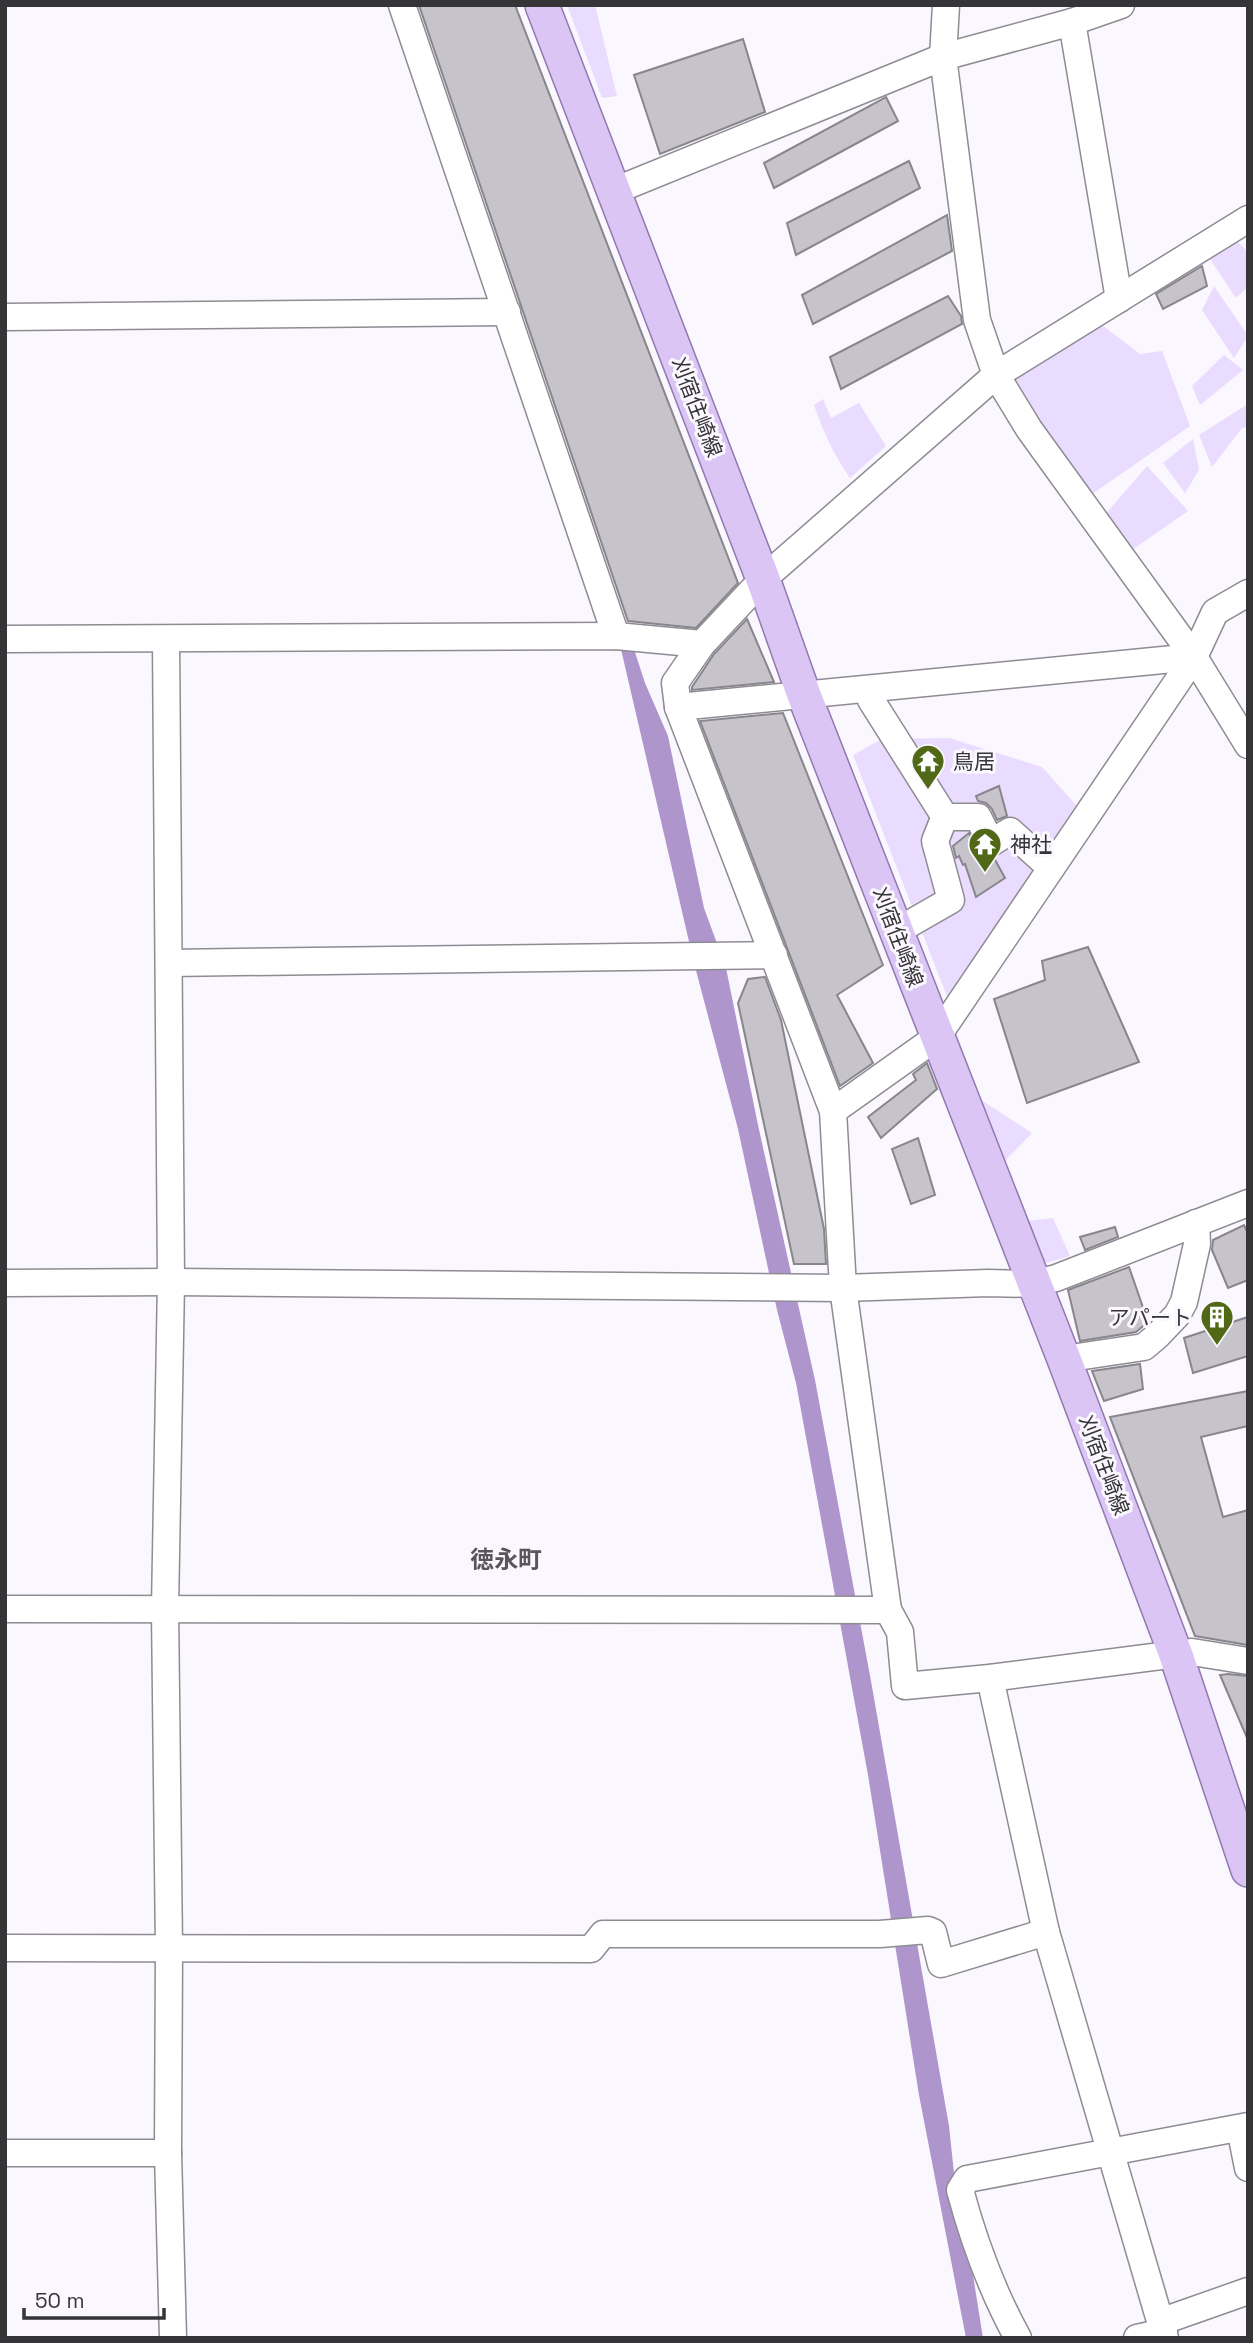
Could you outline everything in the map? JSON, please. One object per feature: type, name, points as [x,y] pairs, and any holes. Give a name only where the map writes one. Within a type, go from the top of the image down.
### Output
[{"type":"main road","name":"刈宿住崎線","points":[[542,5],[763,579],[804,695],[1064,1359],[1175,1656],[1248,1870]]},
{"type":"street","points":[[401,5],[616,636]]},
{"type":"street","points":[[946,5],[943,58],[977,320],[996,375],[1029,429],[1194,657],[1248,745]]},
{"type":"street","points":[[614,191],[943,58],[1072,22],[1121,5]]},
{"type":"street","points":[[1072,22],[1119,299]]},
{"type":"street","points":[[1248,219],[996,375],[763,579],[702,644],[675,683],[678,707],[832,1111],[843,1288],[888,1610],[900,1632],[905,1686],[1192,1652],[1248,1661]]},
{"type":"street","points":[[5,317],[507,312]]},
{"type":"street","points":[[832,1111],[937,1037],[1194,657],[1215,612],[1248,593]]},
{"type":"street","points":[[5,639],[616,636],[702,644]]},
{"type":"street","points":[[166,639],[171,1282],[165,1609],[169,1950],[168,2153],[173,2338]]},
{"type":"street","points":[[678,707],[1194,657]]},
{"type":"street","points":[[871,700],[945,816]]},
{"type":"street","points":[[945,816],[978,817],[991,843],[1010,831],[1051,868]]},
{"type":"street","points":[[904,927],[951,900],[935,841],[945,816]]},
{"type":"street","points":[[169,963],[774,955]]},
{"type":"street","points":[[5,1283],[843,1288],[1034,1284],[1056,1278],[1248,1203]]},
{"type":"street","points":[[1064,1359],[1144,1347],[1157,1336],[1177,1315],[1184,1302],[1197,1244],[1196,1223]]},
{"type":"street","points":[[5,1609],[888,1610]]},
{"type":"street","points":[[990,1678],[1046,1932],[1163,2331]]},
{"type":"street","points":[[5,1948],[591,1949],[603,1934],[880,1934],[928,1930],[933,1932],[941,1964],[1046,1932]]},
{"type":"street","points":[[1018,2338],[1002,2309],[973,2238],[960,2190],[967,2179],[1244,2127],[1248,2168]]},
{"type":"street","points":[[5,2153],[168,2153]]},
{"type":"street","points":[[1137,2338],[1163,2331],[1248,2291]]},
{"type":"shaded area","points":[[411,5],[593,523],[645,683],[668,736],[704,908],[726,968],[815,1380],[871,1681],[949,2126],[956,2192],[983,2338],[966,2338],[919,2095],[868,1775],[796,1383],[777,1310],[738,1129],[694,963],[620,645]]},
{"type":"shaded area","points":[[567,5],[595,5],[617,96],[602,98]]},
{"type":"shaded area","points":[[1236,240],[1248,252],[1248,287],[1236,298],[1210,259]]},
{"type":"shaded area","points":[[1214,286],[1248,336],[1234,358],[1202,310]]},
{"type":"shaded area","points":[[1102,325],[1140,354],[1162,351],[1190,426],[1088,497],[1015,394],[1016,372]]},
{"type":"shaded area","points":[[1224,355],[1243,370],[1200,405],[1192,386]]},
{"type":"shaded area","points":[[823,399],[831,418],[859,403],[886,446],[850,478],[829,443],[814,405]]},
{"type":"shaded area","points":[[1248,404],[1248,427],[1242,428],[1212,467],[1199,435]]},
{"type":"shaded area","points":[[1193,439],[1199,470],[1185,493],[1163,463]]},
{"type":"shaded area","points":[[1147,466],[1188,511],[1129,552],[1103,517]]},
{"type":"shaded area","points":[[949,738],[1042,767],[1076,805],[948,999],[853,755],[882,739]]},
{"type":"shaded area","points":[[975,1096],[1032,1133],[1002,1164]]},
{"type":"shaded area","points":[[1053,1218],[1070,1256],[1046,1263],[1025,1221]]},
{"type":"building","points":[[419,5],[515,5],[738,583],[696,628],[628,621]]},
{"type":"building","points":[[743,39],[765,112],[660,154],[634,75]]},
{"type":"building","points":[[886,97],[898,121],[774,188],[764,163]]},
{"type":"building","points":[[909,161],[920,188],[796,255],[787,223]]},
{"type":"building","points":[[947,215],[952,251],[813,324],[802,295]]},
{"type":"building","points":[[1202,266],[1207,286],[1163,309],[1156,294]]},
{"type":"building","points":[[948,296],[961,316],[962,324],[841,389],[830,357]]},
{"type":"building","points":[[747,619],[774,682],[692,690],[714,654]]},
{"type":"building","points":[[783,713],[883,965],[837,995],[873,1063],[840,1086],[700,721]]},
{"type":"building","points":[[999,786],[1007,816],[997,820],[992,809],[986,803],[978,801],[976,796]]},
{"type":"building","points":[[969,833],[977,851],[983,857],[994,858],[1005,878],[976,897],[965,864],[963,865],[959,856],[956,858],[953,846]]},
{"type":"building","points":[[1088,947],[1139,1062],[1027,1103],[994,999],[1045,980],[1042,961]]},
{"type":"building","points":[[765,977],[781,1020],[824,1229],[826,1264],[794,1264],[738,1003],[748,979]]},
{"type":"building","points":[[927,1063],[937,1089],[881,1138],[868,1117],[916,1080],[913,1074]]},
{"type":"building","points":[[918,1138],[935,1195],[911,1204],[892,1149]]},
{"type":"building","name":"アパート","points":[[1244,1225],[1248,1234],[1248,1280],[1228,1288],[1212,1250],[1213,1240]]},
{"type":"building","points":[[1115,1227],[1118,1237],[1085,1250],[1080,1237]]},
{"type":"building","points":[[1129,1267],[1148,1322],[1136,1332],[1080,1341],[1068,1290]]},
{"type":"building","name":"アパート","points":[[1248,1317],[1248,1356],[1193,1373],[1184,1338]]},
{"type":"building","points":[[1140,1364],[1143,1389],[1104,1401],[1092,1371]]},
{"type":"building","points":[[1248,1391],[1248,1426],[1201,1437],[1223,1517],[1248,1510],[1248,1645],[1195,1636],[1110,1417]]},
{"type":"building","points":[[1220,1675],[1248,1676],[1248,1740]]},
{"type":"place","name":"鳥居","points":[[928,791]]},
{"type":"place","name":"神社","points":[[985,874]]},
{"type":"place","name":"アパート","points":[[1217,1347]]},
{"type":"district","name":"徳永町","points":[[506,1559]]}]
